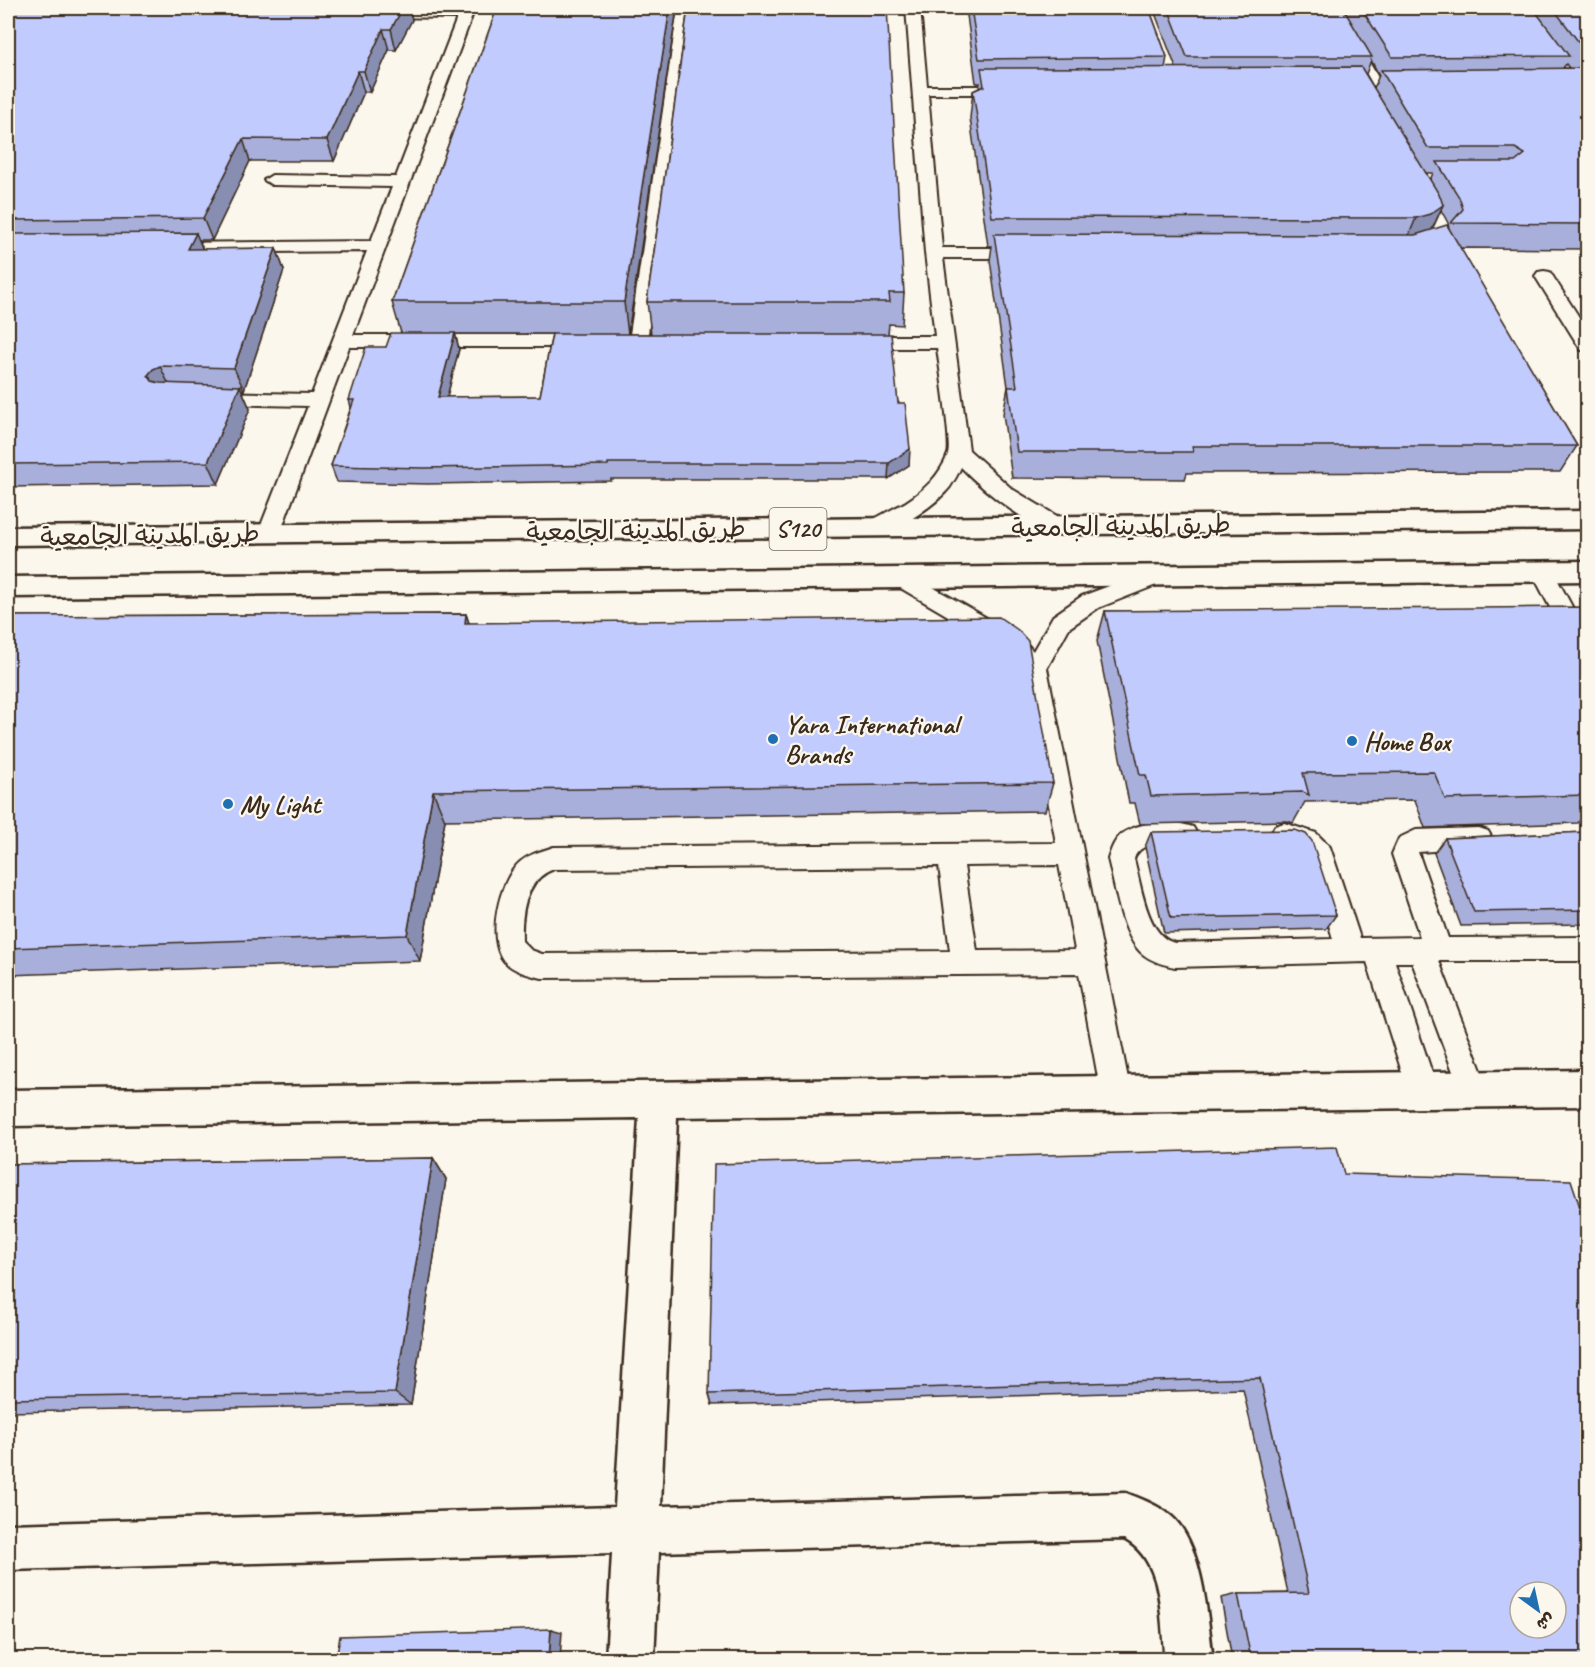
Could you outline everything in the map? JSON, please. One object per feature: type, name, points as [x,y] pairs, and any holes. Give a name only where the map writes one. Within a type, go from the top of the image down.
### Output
[{"type":"main road","name":"طريق المدينة الجامعية","points":[[8,536],[1587,520]]},
{"type":"main road","name":"طريق المدينة الجامعية","points":[[8,587],[1587,571]]},
{"type":"main road","points":[[8,1108],[1587,1089]]},
{"type":"main road","points":[[630,1659],[659,1100]]},
{"type":"main road","points":[[8,1547],[1126,1516],[1143,1523],[1158,1535],[1169,1553],[1176,1571],[1189,1659]]},
{"type":"lane","points":[[638,341],[685,8]]},
{"type":"lane","points":[[913,8],[934,253],[959,452],[973,469],[1010,500],[1058,526]]},
{"type":"lane","points":[[1331,8],[1383,88],[1358,88],[1364,98]]},
{"type":"lane","points":[[269,533],[467,11],[361,13]]},
{"type":"lane","points":[[920,90],[1024,90]]},
{"type":"lane","points":[[272,180],[401,182]]},
{"type":"lane","points":[[151,248],[378,246]]},
{"type":"lane","points":[[934,253],[1040,253]]},
{"type":"lane","points":[[1544,276],[1587,346]]},
{"type":"lane","points":[[341,341],[662,341]]},
{"type":"lane","points":[[838,342],[944,342]]},
{"type":"lane","points":[[195,398],[319,400]]},
{"type":"lane","points":[[873,528],[895,519],[930,496],[948,474],[959,452]]},
{"type":"lane","points":[[1542,571],[1587,659]]},
{"type":"lane","points":[[1035,668],[1061,622],[1090,602],[1161,575]]},
{"type":"lane","points":[[900,578],[1014,644],[1035,668],[1116,1094]]},
{"type":"lane","points":[[1263,834],[1287,833],[1297,836],[1307,840],[1321,855],[1423,1091]]},
{"type":"lane","points":[[1204,834],[1144,835],[1127,843],[1122,850],[1121,859],[1140,928],[1144,938],[1162,953],[1175,956],[1364,950],[1587,949]]},
{"type":"lane","points":[[1474,1090],[1429,949],[1405,854],[1408,844],[1416,841],[1498,837]]},
{"type":"lane","points":[[1069,854],[554,858],[542,861],[522,876],[516,886],[507,935],[510,946],[517,956],[528,963],[542,966],[1090,962]]},
{"type":"lane","points":[[951,855],[964,963]]},
{"type":"building","points":[[8,8],[403,8],[391,29],[383,29],[364,71],[358,71],[327,140],[243,139],[203,218],[8,220]]},
{"type":"building","points":[[497,8],[670,8],[624,302],[392,302]]},
{"type":"building","points":[[688,8],[887,8],[904,293],[889,293],[890,302],[647,302]]},
{"type":"building","points":[[971,8],[1149,8],[1167,57],[979,59]]},
{"type":"building","points":[[1168,8],[1343,8],[1372,57],[1187,57]]},
{"type":"building","points":[[1361,8],[1533,8],[1569,56],[1392,57]]},
{"type":"building","points":[[1553,8],[1581,8],[1587,20],[1587,53]]},
{"type":"building","points":[[1361,67],[1440,196],[1443,205],[1430,214],[1416,218],[992,217],[973,91],[984,86],[981,68]]},
{"type":"building","points":[[1587,68],[1587,224],[1451,223],[1463,209],[1459,197],[1437,162],[1515,162],[1525,154],[1515,148],[1428,148],[1381,70]]},
{"type":"building","points":[[1447,225],[1577,446],[1192,446],[1193,452],[1017,452],[1008,387],[1017,387],[994,234],[1415,235]]},
{"type":"building","points":[[196,233],[188,249],[276,248],[234,368],[160,366],[148,375],[152,381],[160,383],[240,386],[208,462],[8,464],[8,234]]},
{"type":"building","points":[[391,333],[455,333],[438,397],[540,396],[552,334],[891,334],[898,403],[905,403],[910,449],[889,463],[608,463],[608,465],[424,468],[331,466],[354,400],[349,400],[366,347],[386,347]]},
{"type":"building","name":"Home Box","points":[[1585,607],[1587,611],[1587,795],[1445,799],[1434,772],[1303,773],[1309,795],[1303,792],[1151,796],[1146,775],[1140,775],[1105,611]]},
{"type":"building","points":[[466,614],[465,623],[999,617],[1018,630],[1028,641],[1053,783],[433,791],[407,935],[8,948],[8,616]]},
{"type":"building","points":[[1295,830],[1306,834],[1312,841],[1336,915],[1171,918],[1151,832]]},
{"type":"building","points":[[1587,832],[1587,910],[1474,912],[1445,838]]},
{"type":"building","points":[[1337,1147],[1344,1174],[1571,1180],[1584,1219],[1587,1219],[1587,1659],[1251,1659],[1238,1594],[1309,1593],[1260,1378],[709,1394],[714,1164]]},
{"type":"building","points":[[433,1158],[395,1393],[8,1399],[8,1164]]},
{"type":"building","points":[[551,1629],[549,1659],[336,1659],[340,1636]]},
{"type":"place","name":"Yara International Brands","points":[[773,739]]},
{"type":"place","name":"Home Box","points":[[1352,741]]},
{"type":"place","name":"My Light","points":[[228,804]]}]
